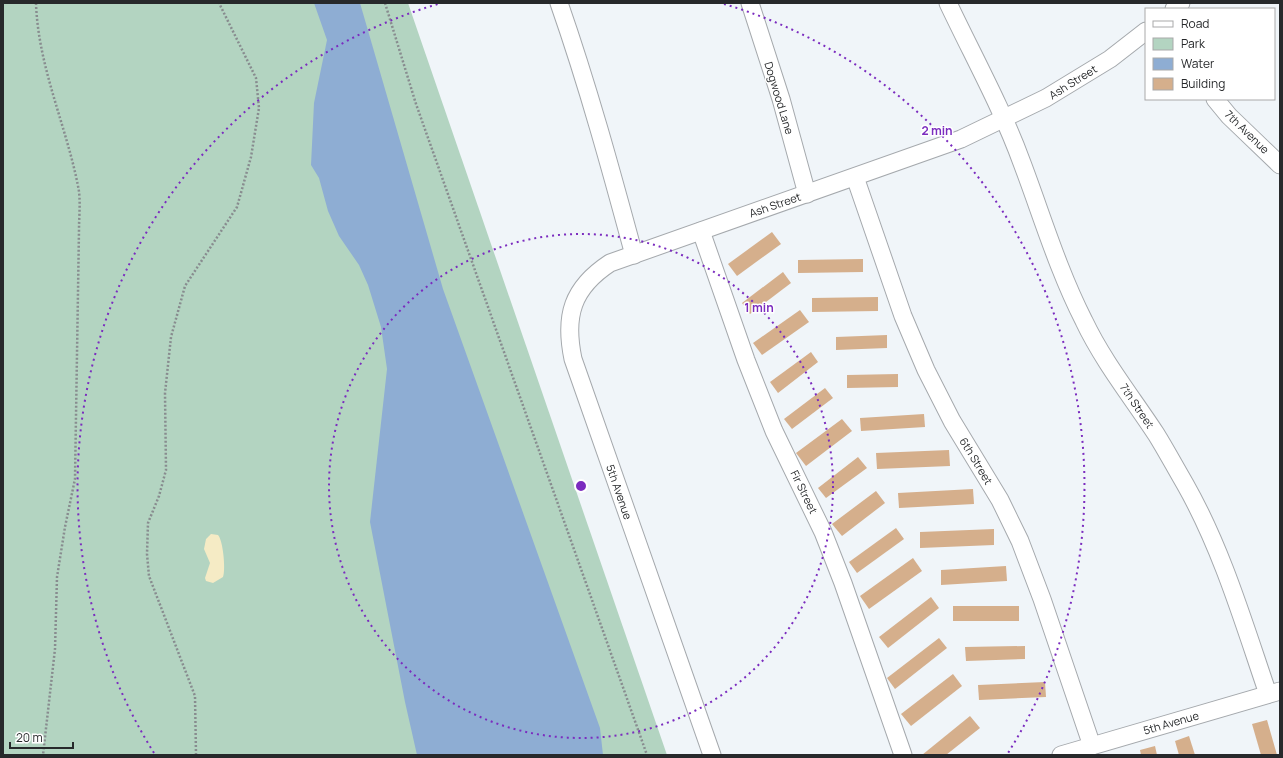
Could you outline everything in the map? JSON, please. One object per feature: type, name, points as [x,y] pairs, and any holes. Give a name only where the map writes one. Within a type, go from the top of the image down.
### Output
[{"type":"street","points":[[559,3],[602,138],[634,255]]},
{"type":"street","name":"Dogwood Lane","points":[[750,3],[780,99],[807,194]]},
{"type":"street","points":[[948,3],[1003,119]]},
{"type":"street","name":"Ash Street","points":[[634,255],[961,139],[1046,98],[1110,59],[1145,32]]},
{"type":"street","name":"7th Avenue","points":[[1215,100],[1229,116],[1280,165]]},
{"type":"street","name":"7th Street","points":[[1003,119],[1022,162],[1068,290],[1090,335],[1107,363],[1156,435],[1186,486],[1212,540],[1245,627],[1274,693]]},
{"type":"street","name":"6th Street","points":[[855,177],[903,316],[926,370],[952,421],[1000,500],[1020,541],[1042,600],[1092,746]]},
{"type":"street","name":"Fir Street","points":[[701,231],[746,360],[774,430],[823,532],[841,576],[903,755]]},
{"type":"street","name":"5th Avenue","points":[[634,255],[610,264],[597,272],[583,286],[572,308],[568,336],[575,367],[712,755]]},
{"type":"street","name":"5th Avenue","points":[[1061,755],[1274,693]]},
{"type":"path","points":[[36,3],[37,29],[45,65],[78,188],[79,229],[75,479],[57,577],[55,649],[43,755]]},
{"type":"path","points":[[196,755],[195,696],[149,576],[147,554],[148,523],[159,496],[166,470],[165,393],[171,337],[185,286],[236,207],[251,157],[259,108],[256,78],[219,3]]},
{"type":"path","points":[[385,3],[418,111],[647,755]]},
{"type":"green space","points":[[3,3],[408,3],[667,755],[3,755]]},
{"type":"sand","points":[[211,534],[218,535],[220,538],[224,562],[223,577],[213,583],[206,581],[205,578],[210,563],[204,549],[206,539]]},
{"type":"water","points":[[314,3],[360,3],[443,289],[600,728],[603,755],[417,755],[405,702],[370,522],[387,369],[381,327],[368,285],[359,265],[339,236],[328,211],[319,178],[311,165],[314,103],[327,40]]},
{"type":"building","points":[[772,232],[781,244],[737,276],[728,264]]},
{"type":"building","points":[[863,259],[863,272],[798,273],[798,260]]},
{"type":"building","points":[[783,272],[791,283],[750,314],[742,303]]},
{"type":"building","points":[[878,297],[878,311],[812,312],[812,298]]},
{"type":"building","points":[[800,310],[809,322],[762,355],[753,343]]},
{"type":"building","points":[[887,335],[887,348],[836,350],[836,337]]},
{"type":"building","points":[[811,352],[818,362],[778,393],[770,382]]},
{"type":"building","points":[[898,374],[898,387],[847,388],[847,375]]},
{"type":"building","points":[[825,388],[833,398],[792,429],[784,419]]},
{"type":"building","points":[[924,414],[925,427],[861,431],[860,418]]},
{"type":"building","points":[[842,419],[852,431],[806,466],[796,453]]},
{"type":"building","points":[[949,450],[950,466],[877,469],[876,453]]},
{"type":"building","points":[[858,457],[867,468],[826,498],[818,488]]},
{"type":"building","points":[[973,489],[974,504],[899,508],[898,493]]},
{"type":"building","points":[[876,491],[885,503],[842,536],[832,524]]},
{"type":"building","points":[[896,528],[904,539],[857,573],[849,562]]},
{"type":"building","points":[[994,529],[994,545],[920,548],[920,532]]},
{"type":"building","points":[[913,558],[922,571],[869,609],[860,596]]},
{"type":"building","points":[[1006,566],[1007,581],[941,585],[941,570]]},
{"type":"building","points":[[931,597],[939,608],[888,648],[879,637]]},
{"type":"building","points":[[953,606],[1019,606],[1019,621],[953,621]]},
{"type":"building","points":[[939,638],[947,648],[895,689],[887,678]]},
{"type":"building","points":[[1025,646],[1025,659],[966,661],[965,647]]},
{"type":"building","points":[[953,674],[962,686],[911,726],[901,714]]},
{"type":"building","points":[[1045,682],[1046,697],[979,700],[978,685]]},
{"type":"building","points":[[970,716],[980,728],[946,755],[922,755]]},
{"type":"building","points":[[1267,720],[1277,755],[1261,755],[1252,724]]},
{"type":"building","points":[[1189,736],[1195,755],[1179,755],[1175,741]]},
{"type":"building","points":[[1155,746],[1157,755],[1141,755],[1140,750]]}]
